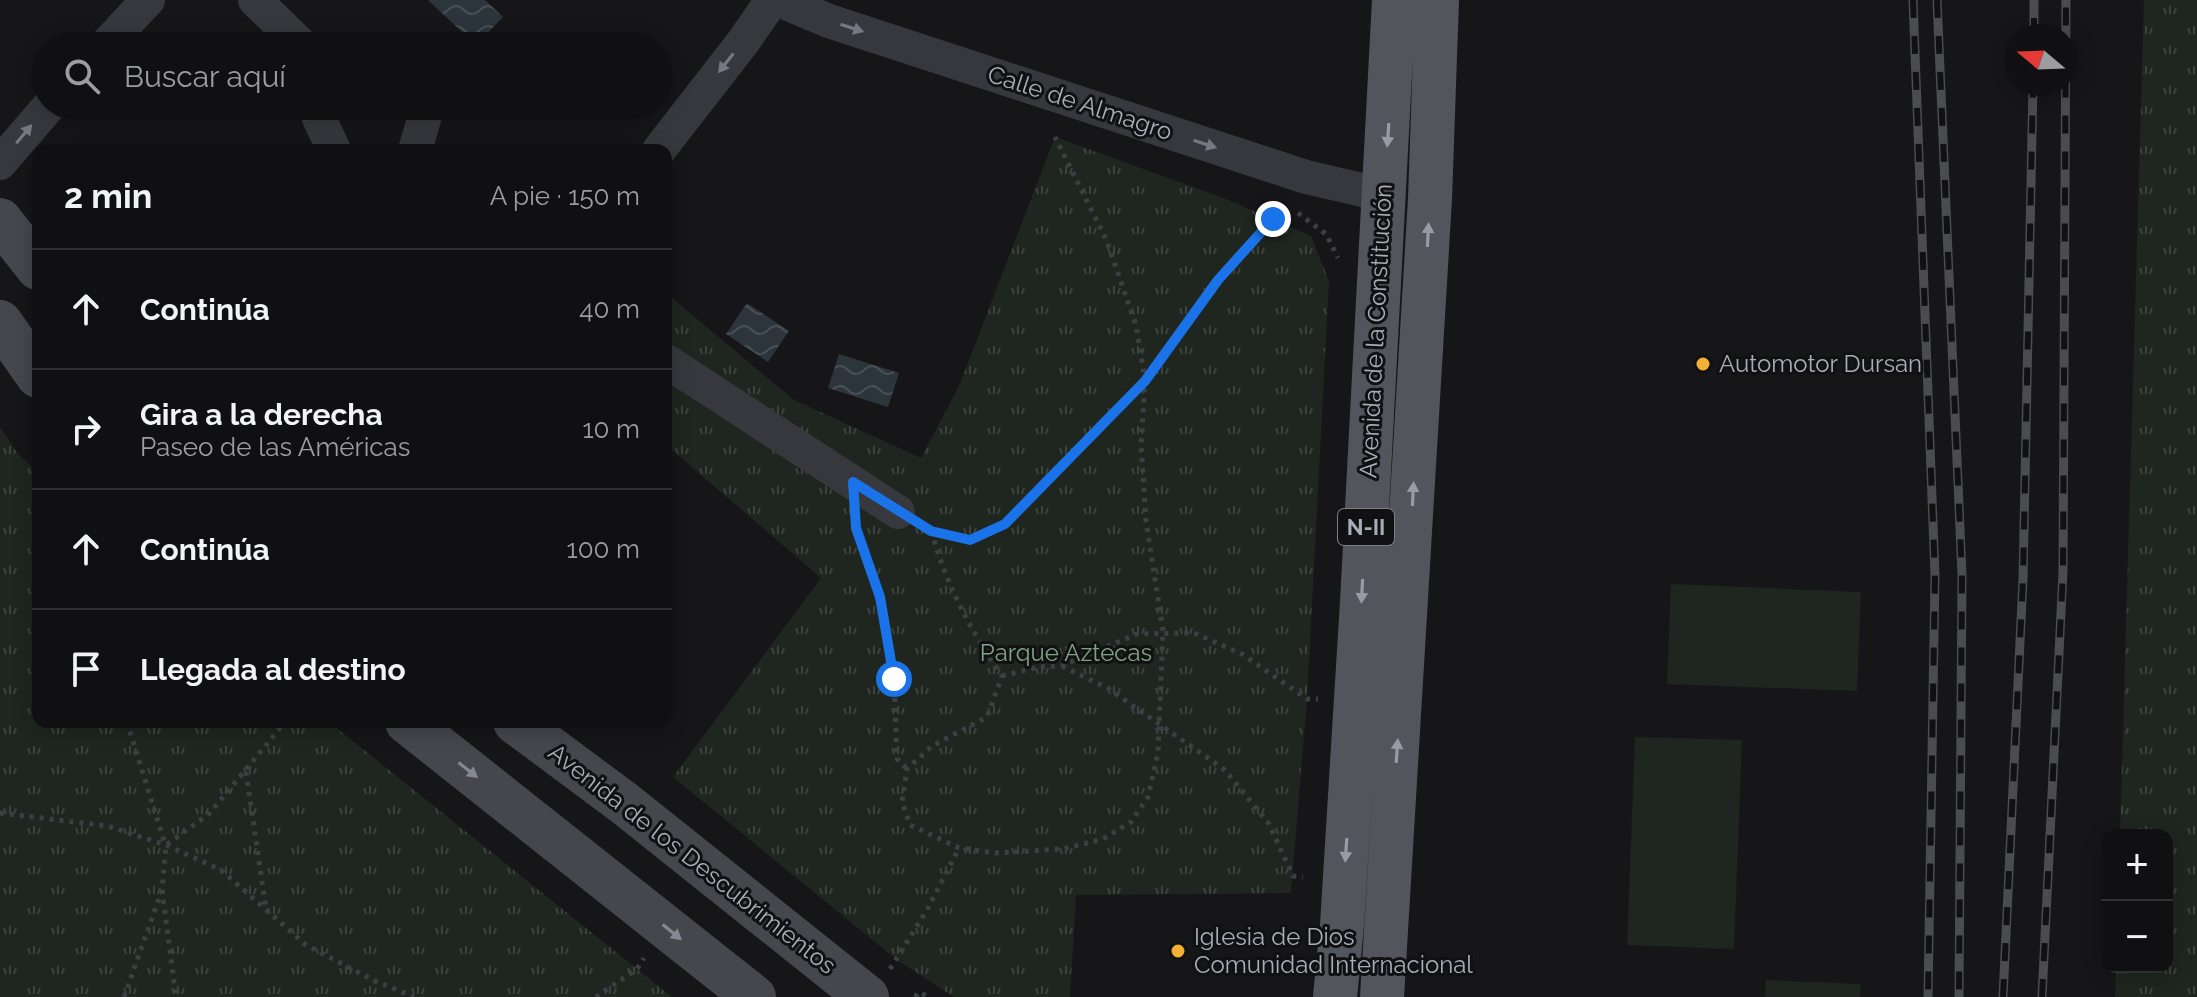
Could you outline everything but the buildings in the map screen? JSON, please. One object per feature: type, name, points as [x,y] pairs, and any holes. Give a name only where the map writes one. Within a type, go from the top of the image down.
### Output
[{"type":"main road","name":"Avenida de la Constitución","points":[[1335,997],[1359,648],[1394,0]]},
{"type":"main road","name":"Avenida de la Constitución","points":[[1382,997],[1430,199],[1437,0]]},
{"type":"street","points":[[118,32],[148,0]]},
{"type":"street","points":[[255,0],[288,32]]},
{"type":"street","points":[[664,144],[772,0]]},
{"type":"street","name":"Calle de Almagro","points":[[779,0],[829,21],[1306,177],[1384,195]]},
{"type":"street","points":[[0,163],[37,120]]},
{"type":"street","points":[[320,120],[331,144]]},
{"type":"street","points":[[417,144],[424,120]]},
{"type":"street","points":[[0,220],[32,260]]},
{"type":"street","points":[[0,322],[32,367]]},
{"type":"street","points":[[672,365],[898,512]]},
{"type":"street","points":[[415,728],[754,997]]},
{"type":"street","name":"Avenida de los Descubrimientos","points":[[523,728],[879,984]]},
{"type":"path","points":[[1002,676],[987,717],[932,746],[907,769],[902,802],[910,825],[959,848],[995,853],[1063,849],[1103,839],[1131,822],[1148,797],[1158,753],[1163,631],[1146,521],[1141,445],[1145,381],[1136,325],[1106,239],[1055,137]]},
{"type":"path","points":[[898,512],[931,531],[970,540],[1005,524],[1145,381],[1218,280],[1273,219]]},
{"type":"path","points":[[853,482],[856,528],[880,597],[894,679],[897,759],[907,769]]},
{"type":"path","points":[[931,531],[944,575],[969,627],[1002,676]]},
{"type":"path","points":[[1002,676],[1038,667],[1061,666],[1137,634],[1163,631],[1194,633],[1242,654],[1307,699],[1318,699]]},
{"type":"path","points":[[1061,666],[1109,689],[1225,770],[1269,824],[1293,876],[1303,877]]},
{"type":"path","points":[[129,728],[166,845],[162,890],[176,997]]},
{"type":"path","points":[[166,845],[209,814],[280,728]]},
{"type":"path","points":[[246,771],[266,910]]},
{"type":"path","points":[[0,813],[107,826],[166,845],[221,870],[306,945],[373,980],[414,997]]},
{"type":"path","points":[[879,984],[927,910],[959,848]]},
{"type":"path","points":[[124,997],[162,890]]},
{"type":"path","points":[[596,997],[637,969]]},
{"type":"path","points":[[915,997],[919,992],[928,997]]},
{"type":"green space","points":[[2144,0],[2197,0],[2197,997],[2115,997],[2116,973],[2173,973],[2173,829],[2120,829]]},
{"type":"green space","name":"Parque Aztecas","points":[[1055,137],[1226,199],[1311,236],[1329,281],[1307,699],[1291,893],[1076,895],[1070,997],[954,997],[897,960],[673,777],[821,578],[672,450],[672,298],[794,400],[921,458],[959,386]]},
{"type":"green space","points":[[0,427],[18,454],[32,467],[32,728],[336,728],[672,997],[0,997]]},
{"type":"green space","points":[[1671,584],[1861,592],[1857,691],[1667,684]]},
{"type":"green space","points":[[1635,737],[1742,740],[1734,949],[1627,945]]},
{"type":"green space","points":[[1766,980],[1861,984],[1860,997],[1765,997]]},
{"type":"water","points":[[428,0],[485,0],[503,17],[489,32],[462,32]]},
{"type":"water","points":[[747,303],[789,331],[768,362],[726,334]]},
{"type":"water","points":[[839,354],[899,373],[888,407],[828,388]]},
{"type":"railway","points":[[1913,0],[1935,576],[1928,997]]},
{"type":"railway","points":[[1937,0],[1962,575],[1959,997]]},
{"type":"railway","points":[[2034,0],[2034,24]]},
{"type":"railway","points":[[2042,997],[2063,572],[2066,0]]},
{"type":"railway","points":[[2003,997],[2023,579],[2033,96]]},
{"type":"place","name":"Automotor Dursan","points":[[1703,364]]},
{"type":"place","name":"Iglesia de Dios Comunidad Internacional","points":[[1178,951]]},
{"type":"route","points":[[894,679],[880,597],[856,528],[853,482],[931,531],[970,540],[1005,524],[1145,381],[1218,280],[1273,219]]}]
